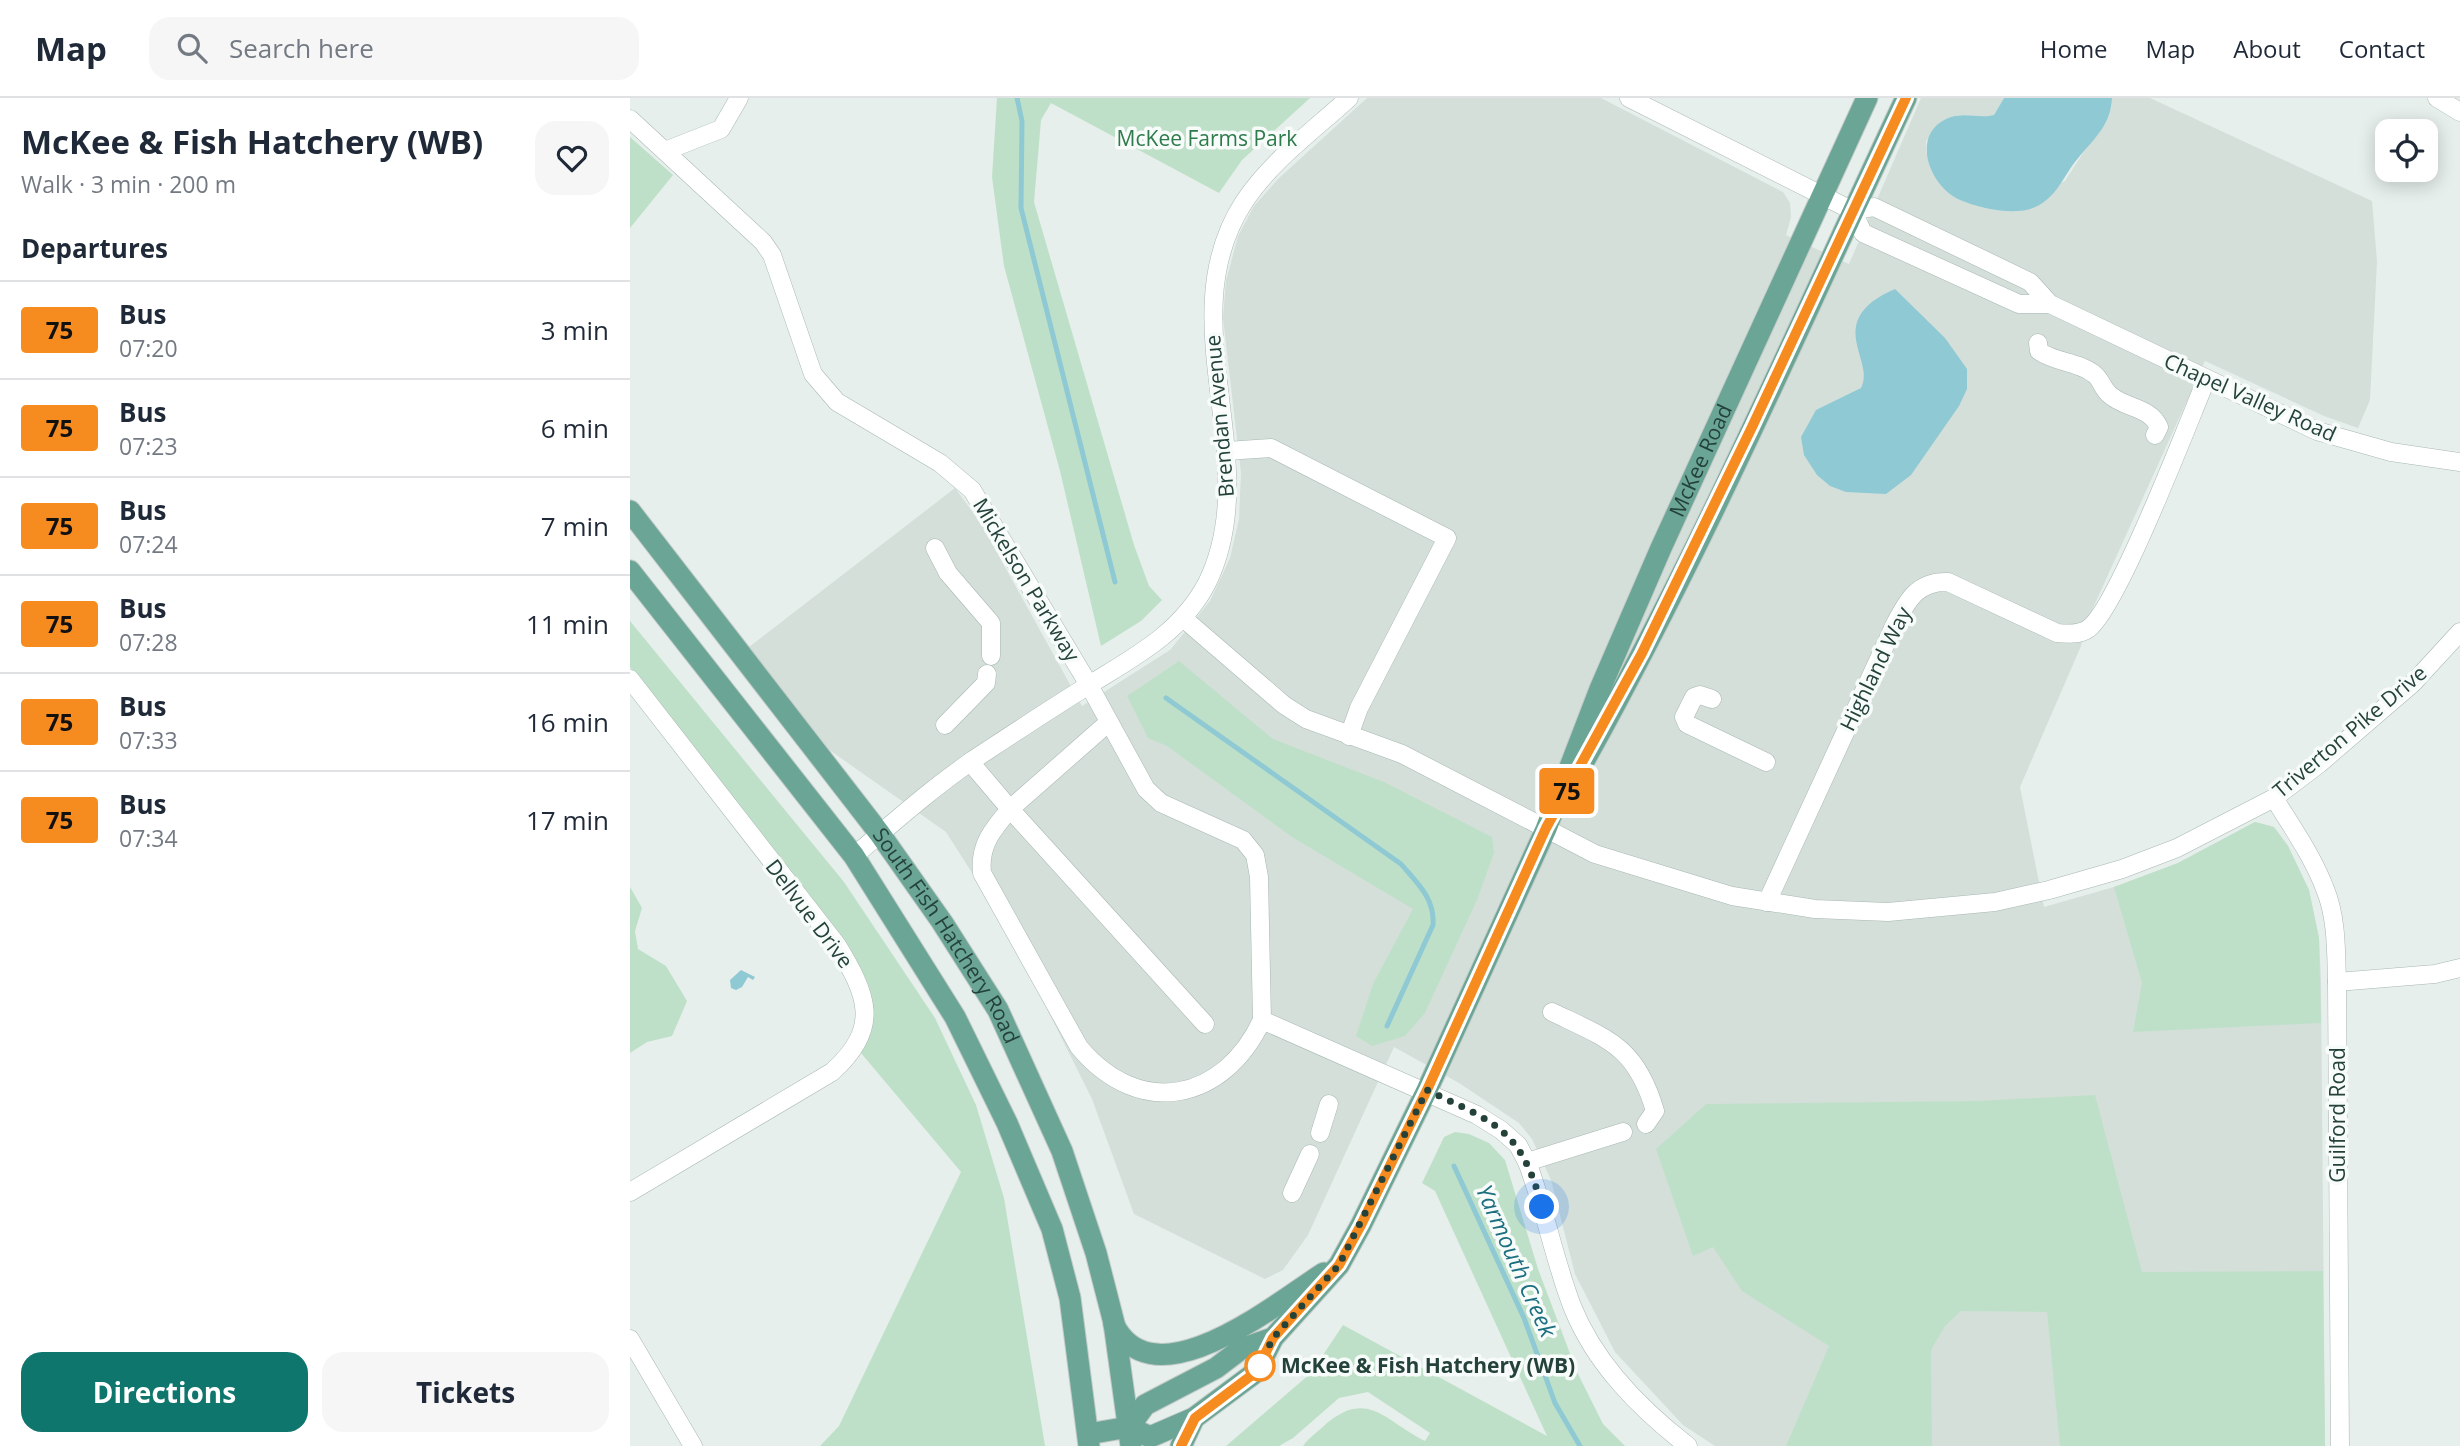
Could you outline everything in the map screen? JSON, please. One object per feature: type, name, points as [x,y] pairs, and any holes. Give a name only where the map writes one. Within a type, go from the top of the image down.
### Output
[{"type":"main road","name":"McKee Road","points":[[1088,1440],[1150,1437],[1195,1418],[1256,1372],[1273,1338],[1339,1265],[1427,1090],[1546,828],[1600,688],[1867,98]]},
{"type":"main road","name":"McKee Road","points":[[1546,828],[1619,698],[1752,427],[1906,98]]},
{"type":"main road","name":"South Fish Hatchery Road","points":[[630,511],[880,834],[942,922],[992,1001],[1035,1087],[1081,1202],[1114,1323],[1130,1437]]},
{"type":"main road","name":"South Fish Hatchery Road","points":[[630,571],[854,856],[956,1017],[1007,1123],[1052,1229],[1070,1298],[1088,1440]]},
{"type":"main road","points":[[1114,1323],[1120,1336],[1140,1351],[1166,1356],[1187,1352],[1249,1322],[1339,1265]]},
{"type":"main road","name":"McKee Road","points":[[1130,1437],[1145,1405],[1216,1368],[1241,1349],[1273,1338]]},
{"type":"main road","points":[[1181,1446],[1195,1418]]},
{"type":"street","points":[[665,151],[721,129],[739,98]]},
{"type":"street","name":"Brendan Avenue","points":[[854,856],[970,762],[1156,643],[1183,618],[1206,585],[1220,552],[1227,519],[1229,485],[1211,301],[1222,248],[1245,201],[1267,174],[1349,98]]},
{"type":"street","name":"Chapel Valley Road","points":[[1629,98],[1853,211],[1874,207],[2030,282],[2050,304],[2292,421],[2353,443],[2391,452],[2460,462]]},
{"type":"street","points":[[2437,98],[2460,111]]},
{"type":"street","name":"Mickelson Parkway","points":[[630,119],[756,233],[772,255],[813,374],[837,402],[940,463],[972,490],[1089,685],[1146,789],[1161,803],[1243,840],[1255,855],[1259,877],[1262,1020]]},
{"type":"street","name":"Chapel Valley Road","points":[[1853,211],[1863,233],[2019,304],[2050,304]]},
{"type":"street","points":[[2038,343],[2039,351],[2049,359],[2069,361],[2096,374],[2110,396],[2149,414],[2159,427],[2155,435]]},
{"type":"street","name":"Highland Way","points":[[1767,902],[1895,624],[1915,591],[1925,584],[1948,582],[2057,633],[2074,634],[2088,629],[2117,586],[2206,380]]},
{"type":"street","points":[[1226,451],[1271,448],[1447,538],[1359,708],[1349,736]]},
{"type":"street","points":[[935,548],[948,573],[991,623],[986,683],[945,725]]},
{"type":"street","name":"Triverton Pike Drive","points":[[1183,618],[1284,705],[1306,719],[1402,754],[1595,854],[1699,887],[1767,902],[1815,909],[1888,912],[1995,902],[2122,869],[2177,848],[2274,798],[2319,764],[2413,683],[2460,632]]},
{"type":"street","name":"Dellvue Drive","points":[[630,679],[837,946],[861,985],[865,1001],[862,1029],[855,1046],[832,1072],[630,1192]]},
{"type":"street","points":[[1712,699],[1700,695],[1695,697],[1685,718],[1687,724],[1766,762]]},
{"type":"street","points":[[1109,722],[1010,809],[987,838],[980,858],[982,873],[1079,1047],[1092,1063],[1131,1087],[1172,1093],[1198,1087],[1227,1071],[1250,1046],[1262,1020],[1427,1090],[1502,1130],[1518,1145],[1527,1162],[1560,1274],[1591,1345],[1656,1421],[1688,1446]]},
{"type":"street","points":[[970,762],[1205,1024]]},
{"type":"street","name":"Guilford Road","points":[[2274,798],[2301,841],[2326,890],[2334,927],[2337,982],[2340,1446]]},
{"type":"street","points":[[2337,982],[2425,975],[2460,968]]},
{"type":"street","points":[[1552,1012],[1612,1041],[1628,1054],[1650,1092],[1655,1111],[1646,1124]]},
{"type":"street","points":[[1320,1133],[1329,1104]]},
{"type":"street","points":[[1527,1162],[1623,1132]]},
{"type":"street","points":[[1292,1192],[1310,1154]]},
{"type":"street","points":[[630,1339],[693,1446]]},
{"type":"shaded area","points":[[1367,98],[1601,98],[1783,192],[1790,203],[1791,217],[1786,235],[1849,264],[1921,98],[2004,98],[1994,115],[1984,118],[1959,115],[1946,119],[1926,141],[1926,152],[1933,172],[1958,199],[1998,210],[2065,181],[2111,109],[2112,98],[2150,98],[2372,201],[2377,261],[2370,400],[2358,428],[2324,416],[2205,361],[2088,619],[2081,646],[2020,787],[2044,907],[2114,887],[2178,863],[2255,822],[2274,827],[2288,846],[2309,890],[2319,938],[2321,982],[2325,1446],[1715,1446],[1683,1425],[1615,1352],[1575,1274],[1551,1180],[1532,1139],[1519,1123],[1459,1083],[1394,1047],[1308,1235],[1283,1270],[1265,1279],[1134,1214],[1092,1099],[1004,923],[946,832],[828,749],[749,647],[955,488],[980,522],[1082,706],[1170,650],[1210,601],[1230,558],[1239,519],[1241,473],[1223,318],[1226,281],[1238,236],[1254,206],[1278,179]]},
{"type":"green space","name":"McKee Farms Park","points":[[997,98],[1310,98],[1242,160],[1219,193],[1051,103],[1041,120],[1034,202],[1134,545],[1149,586],[1162,600],[1141,621],[1101,646],[1060,471],[1004,266],[992,177]]},
{"type":"green space","points":[[630,137],[673,175],[630,228]]},
{"type":"green space","points":[[630,621],[844,882],[935,1018],[976,1105],[1004,1198],[1045,1446],[820,1446],[839,1426],[961,1172],[861,1053],[871,1019],[872,1005],[871,993],[861,969],[843,939],[630,667]]},
{"type":"green space","points":[[1179,661],[1273,739],[1384,782],[1492,837],[1494,853],[1477,900],[1425,1013],[1405,1036],[1372,1046],[1356,1036],[1373,984],[1413,909],[1292,837],[1167,746],[1148,738],[1127,696]]},
{"type":"green space","points":[[2255,822],[2274,827],[2288,846],[2309,890],[2319,938],[2321,1023],[2133,1032],[2142,983],[2114,887],[2178,863]]},
{"type":"green space","points":[[630,887],[642,908],[635,931],[638,949],[666,966],[687,1001],[672,1036],[647,1042],[630,1053]]},
{"type":"green space","points":[[2095,1095],[2142,1272],[2323,1271],[2325,1446],[2060,1446],[2047,1312],[1961,1311],[1945,1326],[1931,1350],[1932,1446],[1786,1446],[1829,1346],[1742,1291],[1713,1247],[1693,1256],[1656,1149],[1706,1104],[1977,1101]]},
{"type":"green space","points":[[1455,1132],[1469,1134],[1489,1143],[1505,1160],[1538,1269],[1577,1372],[1603,1424],[1625,1446],[1303,1446],[1327,1423],[1342,1413],[1355,1409],[1377,1412],[1425,1441],[1430,1433],[1368,1392],[1339,1398],[1293,1438],[1279,1446],[1226,1446],[1311,1373],[1343,1325],[1547,1436],[1435,1191],[1422,1183],[1444,1137]]},
{"type":"water","points":[[2004,98],[2112,98],[2109,116],[2101,130],[2054,192],[2041,204],[2025,210],[1996,210],[1960,200],[1940,184],[1928,161],[1929,137],[1935,127],[1952,117],[1994,115]]},
{"type":"water","points":[[1895,289],[1945,338],[1967,369],[1967,389],[1959,406],[1911,475],[1886,494],[1846,492],[1830,486],[1817,475],[1804,455],[1801,437],[1816,410],[1861,388],[1864,377],[1856,327],[1861,314],[1873,301]]},
{"type":"water","points":[[741,970],[755,977],[753,980],[748,977],[742,987],[736,990],[731,988],[730,980]]},
{"type":"waterway","points":[[1017,98],[1022,121],[1021,208],[1115,582]]},
{"type":"waterway","points":[[1166,698],[1401,864],[1424,892],[1431,907],[1433,925],[1387,1026]]},
{"type":"waterway","name":"Yarmouth Creek","points":[[1454,1166],[1524,1318],[1555,1403],[1580,1446]]},
{"type":"bus line","name":"75","points":[[1181,1446],[1195,1418],[1256,1372],[1273,1338],[1307,1304],[1339,1265],[1361,1225],[1427,1090],[1546,828],[1642,653],[1752,427],[1906,98]]},
{"type":"place","name":"McKee & Fish Hatchery (WB)","points":[[1260,1366]]},
{"type":"route","points":[[1260,1366],[1256,1372],[1273,1338],[1307,1304],[1339,1265],[1427,1090],[1502,1130],[1518,1145],[1527,1162],[1542,1207]]}]
